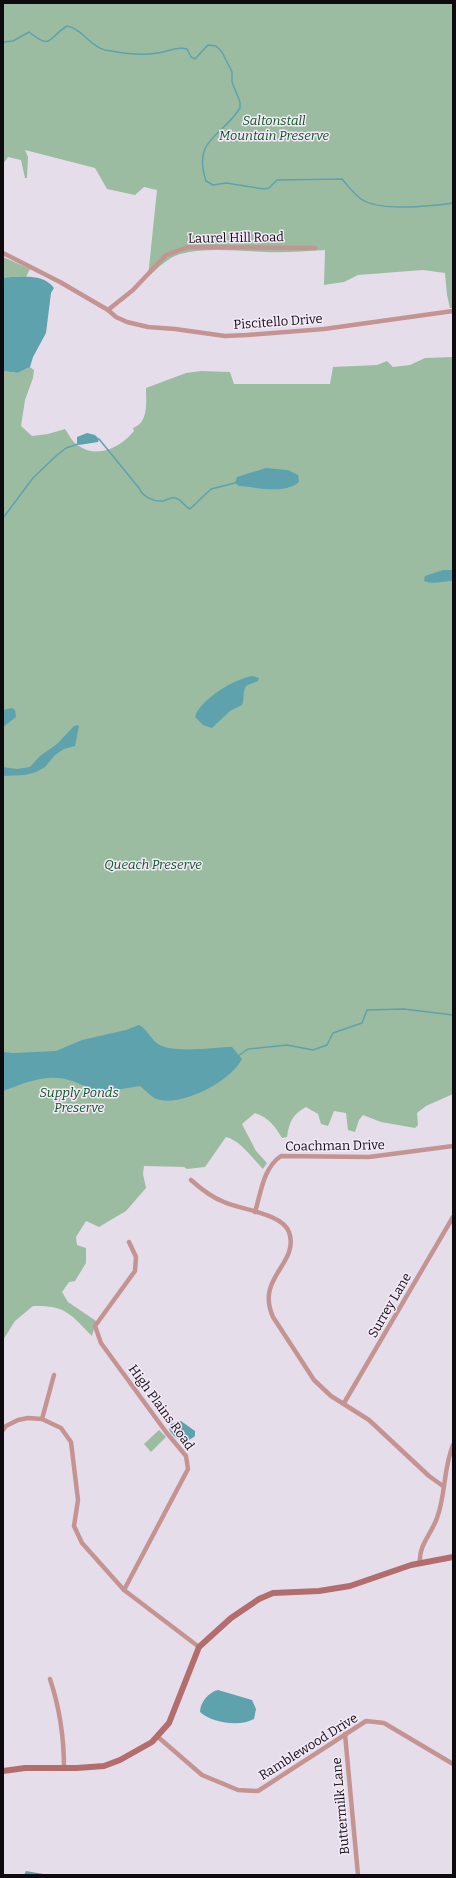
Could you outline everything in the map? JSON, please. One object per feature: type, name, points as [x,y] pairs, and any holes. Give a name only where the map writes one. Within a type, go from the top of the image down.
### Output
[{"type":"street","name":"Laurel Hill Road","points":[[108,310],[133,290],[166,255],[188,247],[315,248]]},
{"type":"street","points":[[3,253],[60,282],[108,310]]},
{"type":"street","name":"Piscitello Drive","points":[[108,310],[116,317],[141,326],[225,336],[298,332],[453,311]]},
{"type":"street","name":"Coachman Drive","points":[[255,1212],[268,1169],[274,1161],[281,1156],[369,1157],[453,1146]]},
{"type":"street","points":[[191,1180],[210,1195],[224,1203],[278,1220],[284,1224],[290,1236],[290,1251],[269,1291],[269,1309],[273,1317],[314,1380],[331,1396],[373,1423],[438,1484],[444,1486]]},
{"type":"street","name":"Surrey Lane","points":[[344,1403],[453,1217]]},
{"type":"street","name":"High Plains Road","points":[[124,1590],[188,1469],[186,1456],[166,1432],[101,1343],[96,1330],[95,1326],[135,1271],[136,1257],[129,1242]]},
{"type":"street","points":[[42,1419],[54,1375]]},
{"type":"street","points":[[3,1430],[6,1426],[18,1420],[42,1419],[62,1428],[71,1442],[78,1500],[74,1526],[82,1543],[90,1550],[124,1590],[199,1647]]},
{"type":"street","points":[[420,1563],[419,1554],[437,1518],[444,1486],[447,1461],[453,1445]]},
{"type":"street","points":[[3,1772],[26,1768],[94,1768],[109,1765],[142,1748],[158,1737],[169,1723],[199,1647],[231,1618],[258,1599],[273,1593],[319,1591],[350,1586],[420,1563],[453,1557]]},
{"type":"street","points":[[50,1679],[59,1706],[64,1738],[64,1768]]},
{"type":"street","name":"Ramblewood Drive","points":[[158,1737],[202,1775],[238,1790],[258,1791],[366,1721],[384,1723],[453,1764]]},
{"type":"street","name":"Buttermilk Lane","points":[[345,1734],[358,1875]]},
{"type":"green space","name":"Saltonstall Mountain Preserve","points":[[3,3],[453,3],[453,308],[450,308],[447,295],[445,273],[423,270],[358,275],[344,282],[324,285],[325,250],[266,252],[223,250],[190,252],[171,258],[148,277],[157,190],[144,187],[135,195],[107,189],[95,168],[25,150],[28,157],[27,178],[25,178],[21,160],[8,157],[3,164]]},
{"type":"green space","points":[[3,257],[30,269],[26,277],[3,278]]},
{"type":"green space","name":"Queach Preserve","points":[[453,357],[453,1094],[426,1106],[417,1113],[418,1125],[415,1128],[381,1122],[363,1115],[359,1120],[355,1132],[348,1130],[346,1113],[334,1111],[328,1126],[321,1124],[318,1114],[306,1107],[292,1119],[287,1137],[282,1138],[271,1123],[264,1117],[255,1113],[242,1124],[256,1151],[267,1163],[263,1169],[246,1150],[236,1142],[226,1137],[205,1167],[187,1169],[184,1167],[144,1166],[143,1174],[146,1188],[126,1211],[99,1227],[86,1221],[76,1237],[77,1245],[86,1248],[86,1263],[75,1281],[69,1282],[62,1292],[68,1302],[96,1321],[92,1336],[67,1312],[53,1307],[33,1306],[15,1321],[3,1340],[3,371],[18,373],[30,367],[34,370],[33,378],[25,400],[21,426],[32,436],[48,434],[65,429],[77,445],[86,450],[101,451],[123,442],[134,431],[133,428],[142,421],[146,411],[146,388],[186,373],[201,371],[230,372],[234,384],[330,384],[333,367],[377,365],[387,361],[393,367],[410,365],[425,358]]},
{"type":"green space","points":[[159,1430],[166,1437],[151,1452],[144,1444]]},
{"type":"water","points":[[3,278],[40,278],[45,280],[54,288],[51,293],[46,333],[33,357],[30,367],[18,373],[3,371]]},
{"type":"water","points":[[87,433],[95,435],[99,439],[98,442],[79,445],[77,443],[77,437]]},
{"type":"water","points":[[266,468],[288,470],[298,475],[299,482],[293,486],[278,489],[262,489],[239,486],[235,483],[237,477]]},
{"type":"water","points":[[443,570],[453,570],[453,581],[435,583],[424,581],[425,576]]},
{"type":"water","points":[[253,676],[259,678],[258,681],[246,686],[242,705],[230,711],[212,728],[203,725],[195,717],[198,710],[204,703],[220,690],[237,681]]},
{"type":"water","points":[[12,708],[15,710],[16,717],[3,727],[3,710]]},
{"type":"water","points":[[78,725],[75,746],[64,749],[55,755],[45,767],[36,772],[25,775],[3,776],[3,767],[17,769],[30,767],[40,756],[57,744],[74,726]]},
{"type":"water","points":[[139,1025],[155,1042],[165,1047],[173,1049],[194,1049],[232,1047],[242,1059],[228,1075],[206,1090],[182,1099],[170,1101],[157,1099],[140,1086],[97,1093],[72,1081],[61,1078],[40,1079],[3,1091],[3,1052],[56,1051],[82,1040],[126,1030]]},
{"type":"water","points":[[181,1421],[195,1431],[195,1436],[191,1439],[184,1441],[180,1440],[171,1433],[169,1429],[171,1424]]},
{"type":"water","points":[[218,1690],[252,1700],[256,1709],[254,1719],[241,1723],[226,1723],[212,1719],[200,1712],[200,1708],[206,1698],[211,1693]]},
{"type":"water","points":[[26,1871],[49,1875],[24,1875]]},
{"type":"waterway","points":[[3,42],[13,41],[29,32],[46,42],[50,41],[67,26],[77,30],[99,48],[124,53],[151,54],[183,48],[187,49],[191,57],[195,59],[208,45],[216,46],[222,52],[232,72],[232,82],[240,102],[240,108],[233,118],[206,147],[203,156],[203,167],[206,181],[213,185],[226,183],[264,189],[269,188],[277,180],[342,179],[361,199],[380,206],[406,207],[453,203]]},
{"type":"waterway","points":[[99,439],[140,491],[145,496],[152,499],[163,501],[170,498],[175,498],[190,509],[211,489],[235,483]]},
{"type":"waterway","points":[[3,518],[33,478],[66,448],[78,444]]},
{"type":"waterway","points":[[238,1056],[248,1049],[287,1045],[313,1050],[327,1045],[333,1033],[362,1023],[367,1010],[404,1009],[453,1015]]},
{"type":"park label","name":"Supply Ponds Preserve","points":[[79,1100]]}]
